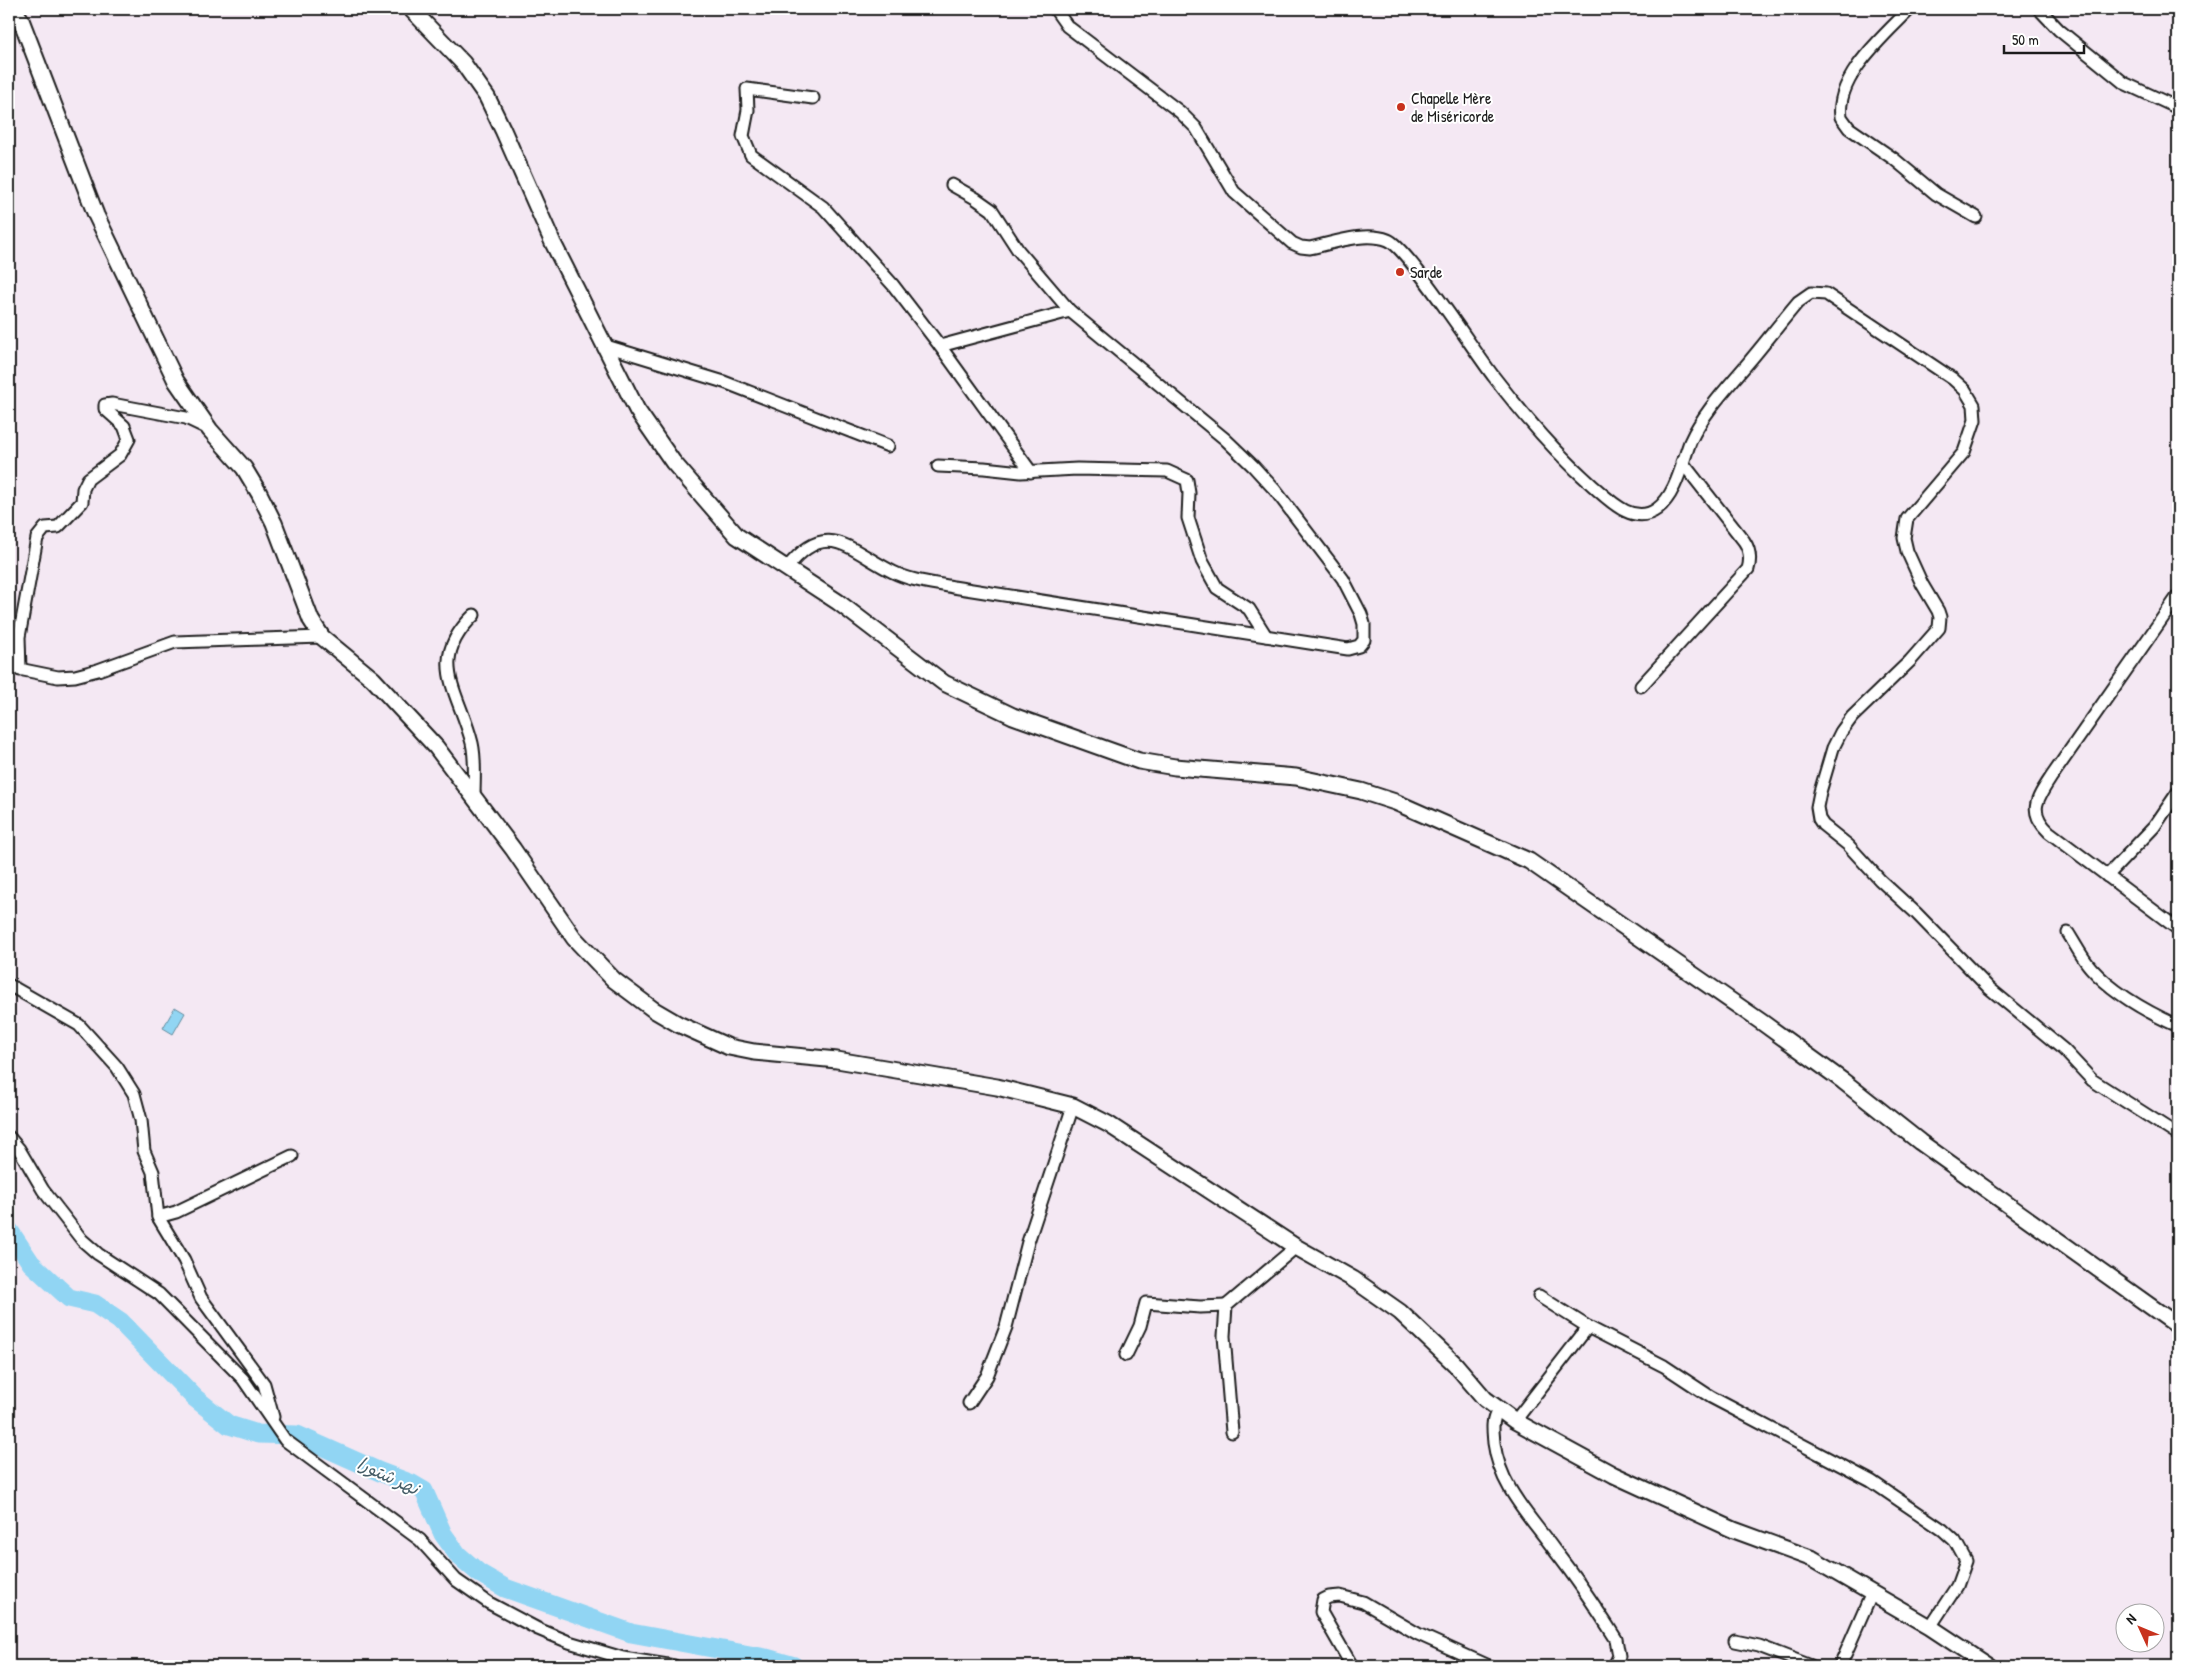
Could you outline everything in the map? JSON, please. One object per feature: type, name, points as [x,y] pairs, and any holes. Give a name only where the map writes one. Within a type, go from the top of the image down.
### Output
[{"type":"street","points":[[14,9],[21,20],[96,215],[176,381],[210,430],[244,468],[259,493],[274,524],[311,620],[322,637],[373,678],[436,747],[474,797],[574,938],[596,964],[633,995],[686,1028],[729,1047],[754,1052],[836,1060],[997,1087],[1073,1106],[1108,1124],[1296,1247],[1354,1279],[1400,1312],[1455,1364],[1485,1399],[1514,1421],[1614,1475],[1734,1530],[1813,1559],[1930,1627],[1970,1660],[1989,1666]]},
{"type":"street","points":[[411,9],[463,63],[486,97],[503,130],[553,243],[638,410],[679,469],[732,532],[838,602],[938,679],[959,692],[1013,716],[1139,761],[1175,767],[1296,777],[1361,791],[1395,802],[1529,861],[1763,1023],[1843,1081],[1920,1142],[2178,1326]]},
{"type":"street","points":[[1055,9],[1067,26],[1180,112],[1196,128],[1234,192],[1292,244],[1301,248],[1310,248],[1364,238],[1388,239],[1393,242],[1416,269],[1494,377],[1542,436],[1610,501],[1635,515],[1644,516],[1657,509],[1668,498],[1696,429],[1798,302],[1810,293],[1826,294],[1944,372],[1965,390],[1976,413],[1970,439],[1964,452],[1910,515],[1905,528],[1907,551],[1922,584],[1938,611],[1940,618],[1939,628],[1910,661],[1852,717],[1841,732],[1833,748],[1824,777],[1817,807],[1819,819],[1823,825],[1848,845],[1989,988],[2064,1050],[2092,1080],[2178,1135]]},
{"type":"street","points":[[1910,9],[1858,65],[1842,98],[1841,117],[1849,128],[1894,159],[1936,194],[1976,217]]},
{"type":"street","points":[[2040,9],[2059,30],[2124,83],[2178,108]]},
{"type":"street","points":[[813,98],[746,89],[748,110],[743,136],[751,155],[823,207],[893,285],[940,346],[1031,472]]},
{"type":"street","points":[[786,568],[796,556],[811,546],[834,542],[850,546],[893,572],[916,580],[1348,649],[1359,646],[1364,640],[1365,633],[1361,614],[1343,579],[1254,466],[1225,439],[1070,311],[1018,250],[992,210],[952,185]]},
{"type":"street","points":[[940,346],[1070,311]]},
{"type":"street","points":[[606,346],[724,382],[888,446]]},
{"type":"street","points":[[210,430],[186,418],[112,404],[105,405],[105,409],[124,426],[129,439],[120,455],[88,479],[83,489],[82,502],[58,527],[46,528],[37,538],[14,668],[58,677],[75,676],[98,670],[175,642],[322,637]]},
{"type":"street","points":[[1642,686],[1748,569],[1750,562],[1749,548],[1682,462]]},
{"type":"street","points":[[938,466],[1031,472],[1077,469],[1167,471],[1187,480],[1189,493],[1188,518],[1202,561],[1217,588],[1249,609],[1266,636]]},
{"type":"street","points":[[2178,596],[2052,776],[2039,796],[2036,807],[2036,816],[2046,829],[2178,929]]},
{"type":"street","points":[[474,615],[462,627],[454,641],[448,656],[448,669],[454,694],[475,757],[474,797]]},
{"type":"street","points":[[2107,876],[2144,839],[2178,792]]},
{"type":"street","points":[[2068,933],[2091,968],[2107,984],[2131,1001],[2178,1026]]},
{"type":"street","points":[[9,985],[80,1025],[118,1067],[134,1094],[141,1120],[144,1151],[153,1172],[158,1217],[184,1260],[201,1298],[264,1384],[275,1426]]},
{"type":"street","points":[[969,1403],[987,1376],[1006,1327],[1028,1242],[1073,1106]]},
{"type":"street","points":[[9,1137],[43,1190],[82,1240],[98,1254],[159,1294],[243,1379],[285,1440],[420,1540],[456,1580],[489,1603],[538,1629],[569,1642],[623,1658],[674,1666]]},
{"type":"street","points":[[158,1217],[176,1212],[292,1156]]},
{"type":"street","points":[[1126,1355],[1140,1326],[1146,1303],[1200,1307],[1226,1306],[1296,1247]]},
{"type":"street","points":[[1539,1296],[1588,1327],[1664,1366],[1711,1397],[1871,1481],[1943,1530],[1954,1541],[1966,1561],[1957,1586],[1930,1627]]},
{"type":"street","points":[[1226,1306],[1224,1336],[1232,1432]]},
{"type":"street","points":[[1514,1421],[1588,1327]]},
{"type":"street","points":[[1498,1410],[1492,1421],[1495,1451],[1503,1478],[1510,1492],[1555,1550],[1616,1639],[1619,1656],[1614,1666]]},
{"type":"street","points":[[1840,1666],[1872,1593]]},
{"type":"street","points":[[1352,1666],[1320,1612],[1323,1600],[1329,1597],[1340,1596],[1363,1602],[1418,1634],[1489,1666]]},
{"type":"street","points":[[1735,1641],[1759,1646],[1811,1666]]},
{"type":"water","points":[[175,1007],[185,1013],[173,1034],[163,1028]]},
{"type":"waterway","name":"نهر شتورا","points":[[9,1230],[31,1263],[69,1298],[95,1304],[120,1321],[195,1398],[229,1425],[258,1434],[297,1435],[380,1472],[412,1484],[424,1491],[443,1534],[458,1555],[479,1573],[505,1588],[631,1633],[766,1658],[794,1666]]},
{"type":"place","name":"Chapelle Mère de Miséricorde","points":[[1401,107]]},
{"type":"place","name":"Sarde","points":[[1400,272]]}]
